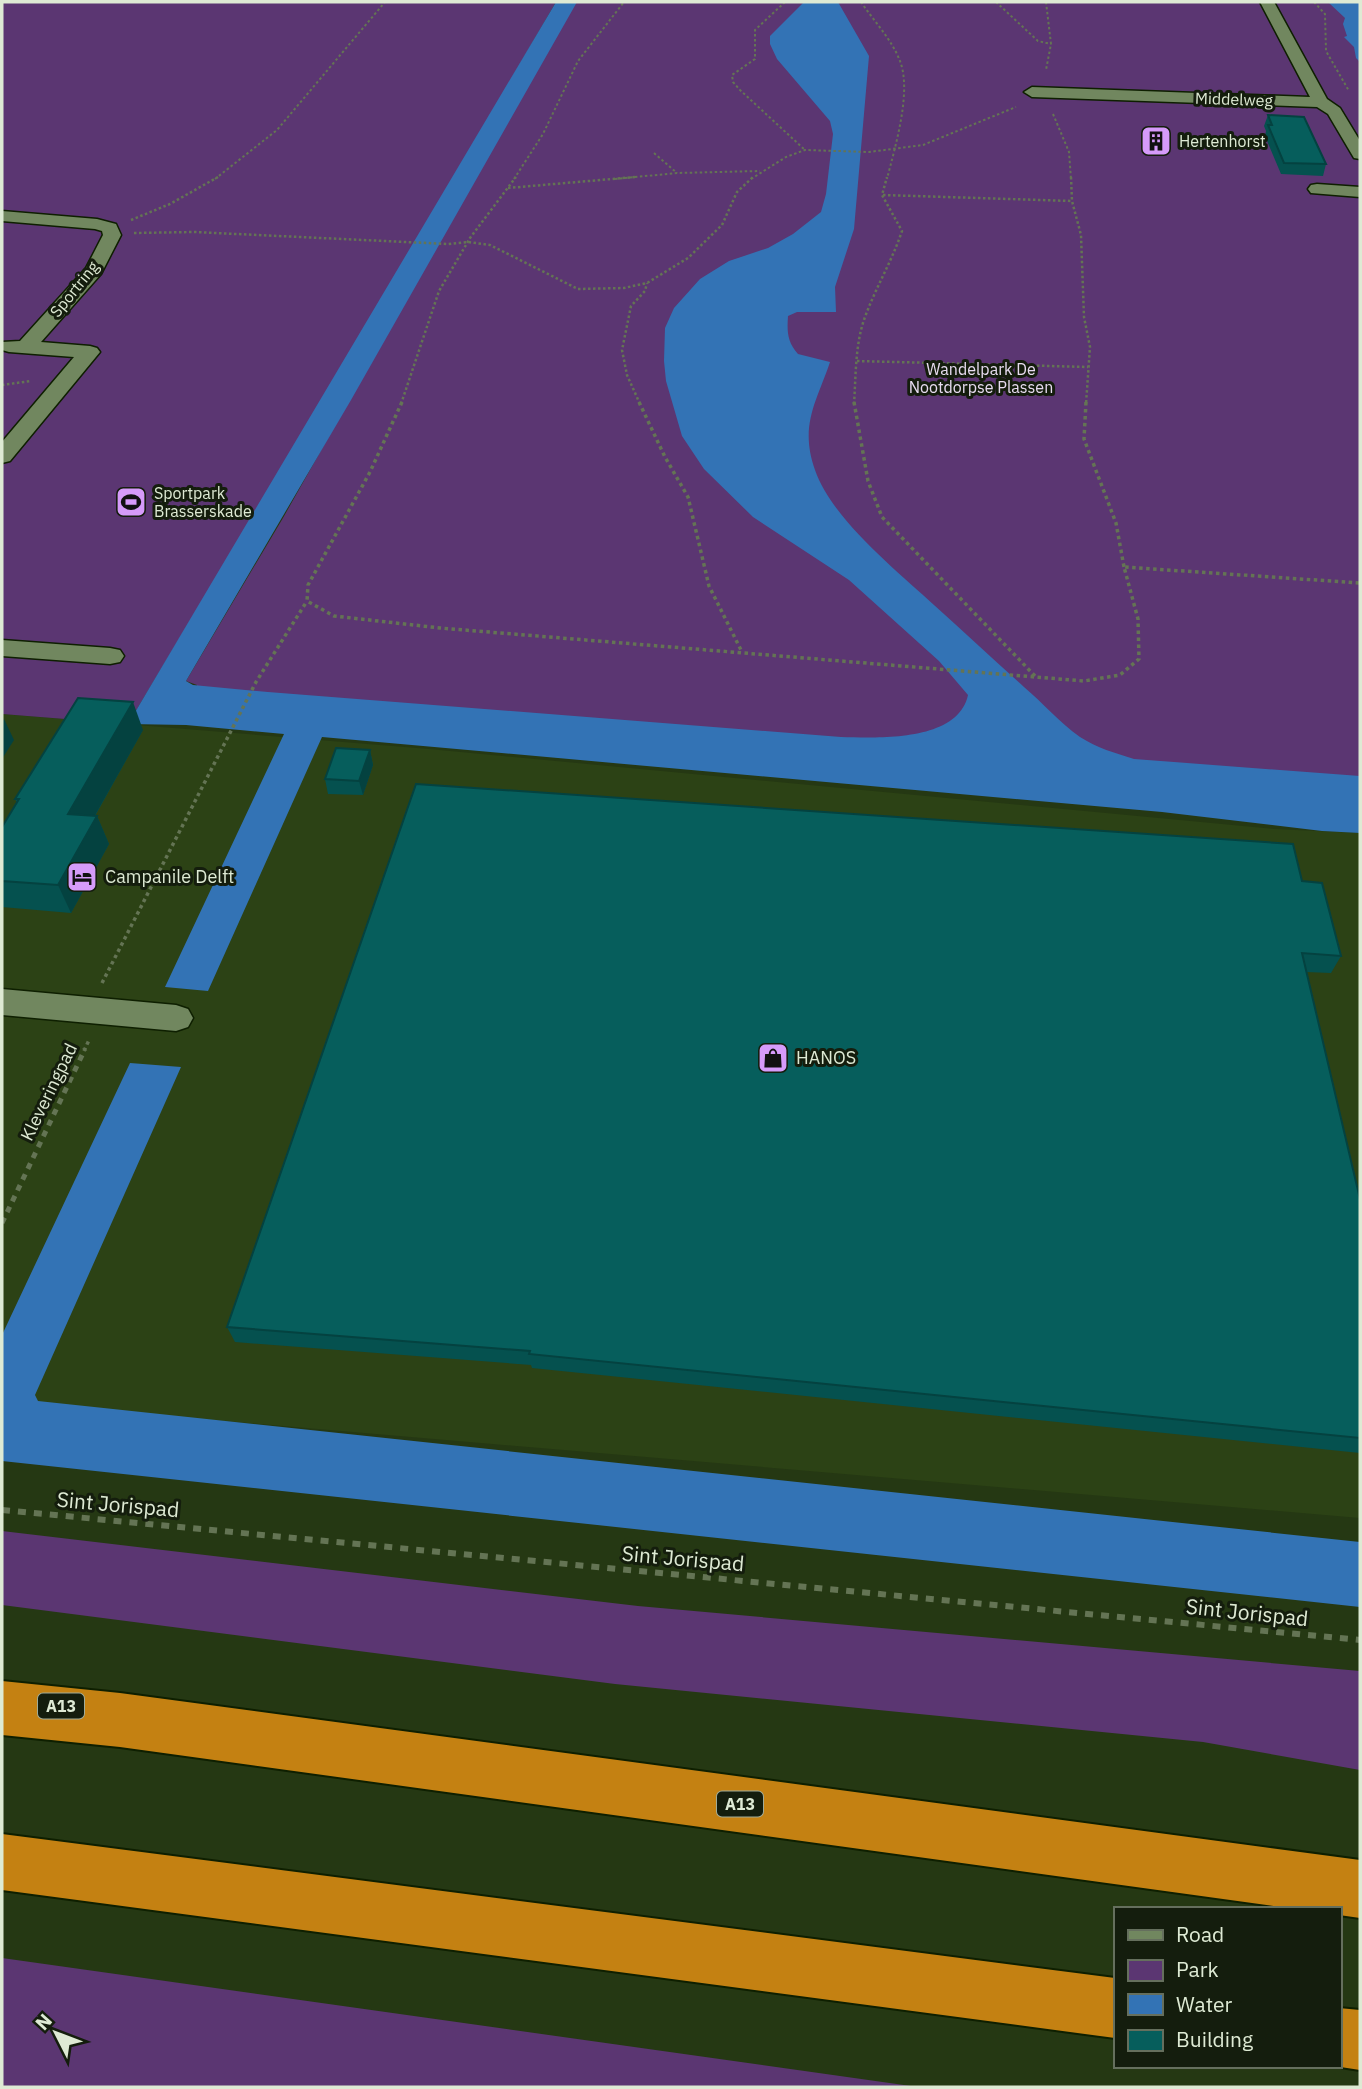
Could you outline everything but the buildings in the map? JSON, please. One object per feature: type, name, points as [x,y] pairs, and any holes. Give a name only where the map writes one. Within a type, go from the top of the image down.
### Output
[{"type":"highway","name":"A13","points":[[2,1691],[121,1720]]},
{"type":"highway","name":"A13","points":[[2,1708],[121,1720],[1360,1889]]},
{"type":"highway","points":[[2,1862],[1114,2008]]},
{"type":"highway","points":[[1341,2038],[1360,2040]]},
{"type":"street","points":[[1267,2],[1321,102],[1334,111],[1360,154]]},
{"type":"street","name":"Middelweg","points":[[1038,92],[1321,102]]},
{"type":"street","points":[[1317,189],[1360,192]]},
{"type":"street","points":[[2,216],[72,221],[111,232]]},
{"type":"street","name":"Sportring","points":[[26,347],[94,270],[111,232]]},
{"type":"street","points":[[2,345],[90,352],[2,456]]},
{"type":"street","points":[[2,648],[110,656]]},
{"type":"street","points":[[2,1002],[176,1018]]},
{"type":"path","points":[[111,232],[160,210],[216,178],[254,151],[278,128],[385,2]]},
{"type":"path","name":"Kleveringpad","points":[[2,1223],[96,1011],[227,740],[256,682],[307,601],[308,585],[372,473],[403,398],[419,341],[440,289],[468,242],[550,126],[574,69],[588,46],[624,2]]},
{"type":"path","points":[[785,2],[755,30],[755,59],[732,75],[733,82],[740,90],[805,150]]},
{"type":"path","points":[[861,2],[901,63],[901,113],[882,195],[902,231],[893,259],[865,317],[857,361],[854,411],[868,481],[882,517],[1035,677]]},
{"type":"path","points":[[996,2],[1038,41],[1051,44]]},
{"type":"path","points":[[111,232],[194,232],[448,244],[468,242],[490,245],[527,266],[578,289],[624,288],[647,283],[688,258],[722,225],[737,192],[761,171],[805,150],[869,152],[923,145],[1019,106],[1042,86],[1051,44],[1046,2]]},
{"type":"path","points":[[1314,2],[1325,14],[1325,51],[1352,95]]},
{"type":"path","points":[[307,601],[334,616],[440,628],[1084,681],[1119,675],[1139,659],[1138,619],[1116,523],[1084,439],[1090,347],[1084,317],[1081,235],[1072,201],[1069,152],[1038,92]]},
{"type":"path","points":[[654,153],[677,173]]},
{"type":"path","points":[[508,188],[677,173],[761,171]]},
{"type":"path","points":[[882,195],[1072,201]]},
{"type":"path","points":[[647,283],[645,291],[631,306],[622,350],[627,375],[665,457],[688,497],[709,586],[742,652]]},
{"type":"path","points":[[857,361],[1088,367]]},
{"type":"path","points":[[1124,567],[1360,583]]},
{"type":"path","name":"Sint Jorispad","points":[[2,1510],[1360,1640]]},
{"type":"shaded area","points":[[2,714],[429,749],[1274,829],[1360,833],[1360,1518],[2,1402]]},
{"type":"green space","name":"Sportpark Brasserskade","points":[[2,2],[556,2],[388,291],[128,724],[2,714]]},
{"type":"green space","name":"Wandelpark De Nootdorpse Plassen","points":[[573,2],[1360,2],[1360,798],[187,706],[197,685],[186,681],[283,518]]},
{"type":"green space","points":[[2,1531],[638,1606],[1360,1671],[1360,1770],[1203,1742],[615,1684],[2,1605]]},
{"type":"green space","points":[[2,1958],[918,2087],[2,2087]]},
{"type":"water","points":[[556,2],[577,2],[351,400],[186,681],[193,685],[268,692],[841,737],[895,737],[915,734],[949,722],[961,710],[968,695],[939,661],[849,580],[753,517],[704,469],[682,436],[666,381],[665,328],[674,308],[700,279],[729,261],[768,248],[793,234],[821,212],[826,194],[833,134],[830,121],[777,59],[770,44],[770,36],[804,2],[838,2],[869,56],[854,229],[835,287],[836,312],[797,312],[788,316],[788,331],[794,350],[798,354],[830,362],[809,426],[811,454],[823,488],[850,525],[884,560],[1080,737],[1134,759],[1360,776],[1360,833],[1162,812],[322,737],[208,991],[165,987],[284,734],[186,725],[128,724]]},
{"type":"water","points":[[1328,2],[1360,2],[1360,62],[1356,58],[1354,47],[1344,37],[1347,36],[1343,24],[1345,18]]},
{"type":"water","points":[[130,1063],[181,1067],[35,1395],[38,1401],[1360,1542],[1360,1607],[2,1461],[2,1335]]},
{"type":"place","name":"Hertenhorst","points":[[1156,141]]},
{"type":"place","name":"Sportpark Brasserskade","points":[[131,502]]},
{"type":"place","name":"Campanile Delft","points":[[82,877]]},
{"type":"place","name":"HANOS","points":[[773,1058]]}]
